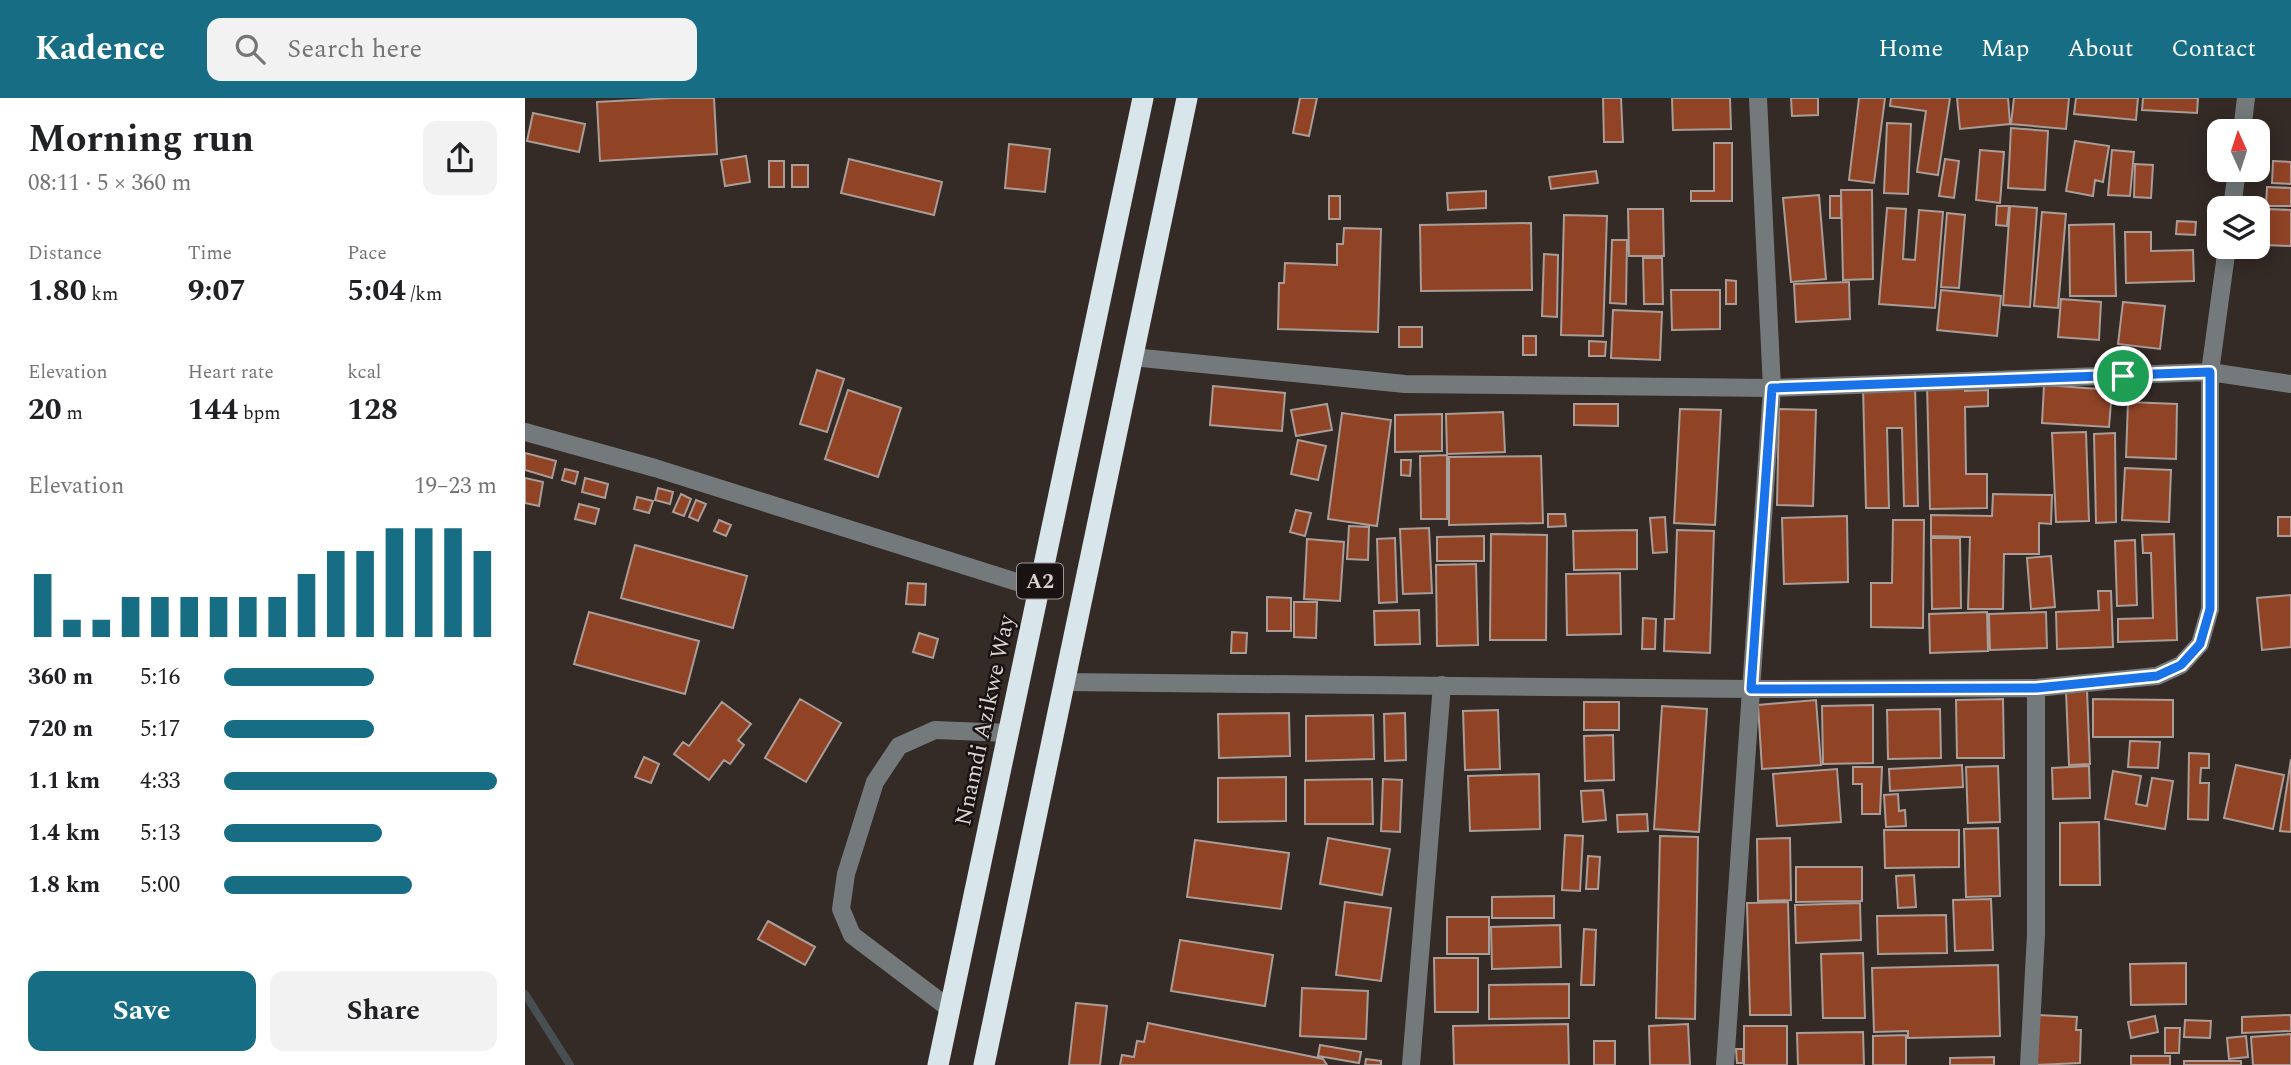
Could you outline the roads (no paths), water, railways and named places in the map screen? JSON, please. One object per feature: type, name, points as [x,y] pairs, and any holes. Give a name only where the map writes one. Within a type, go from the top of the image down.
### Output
[{"type":"highway","name":"Nnamdi Azikwe Way","points":[[938,1065],[1143,98]]},
{"type":"highway","name":"A2","points":[[984,1065],[1187,98]]},
{"type":"street","points":[[1725,1065],[1772,388],[1758,98]]},
{"type":"street","points":[[2243,119],[2246,98]]},
{"type":"street","points":[[1063,682],[1751,689],[2036,688],[2157,676],[2181,665],[2200,644],[2210,609],[2210,372],[2225,259]]},
{"type":"street","points":[[1132,357],[1405,384],[1772,388],[2210,372],[2291,384]]},
{"type":"street","points":[[525,432],[655,468],[1039,589]]},
{"type":"street","points":[[1411,1065],[1442,685]]},
{"type":"street","points":[[2029,1065],[2036,934],[2036,688]]},
{"type":"street","points":[[950,1009],[852,935],[841,909],[846,874],[875,782],[899,746],[935,730],[1009,733]]},
{"type":"waterway","points":[[525,994],[570,1065]]}]
